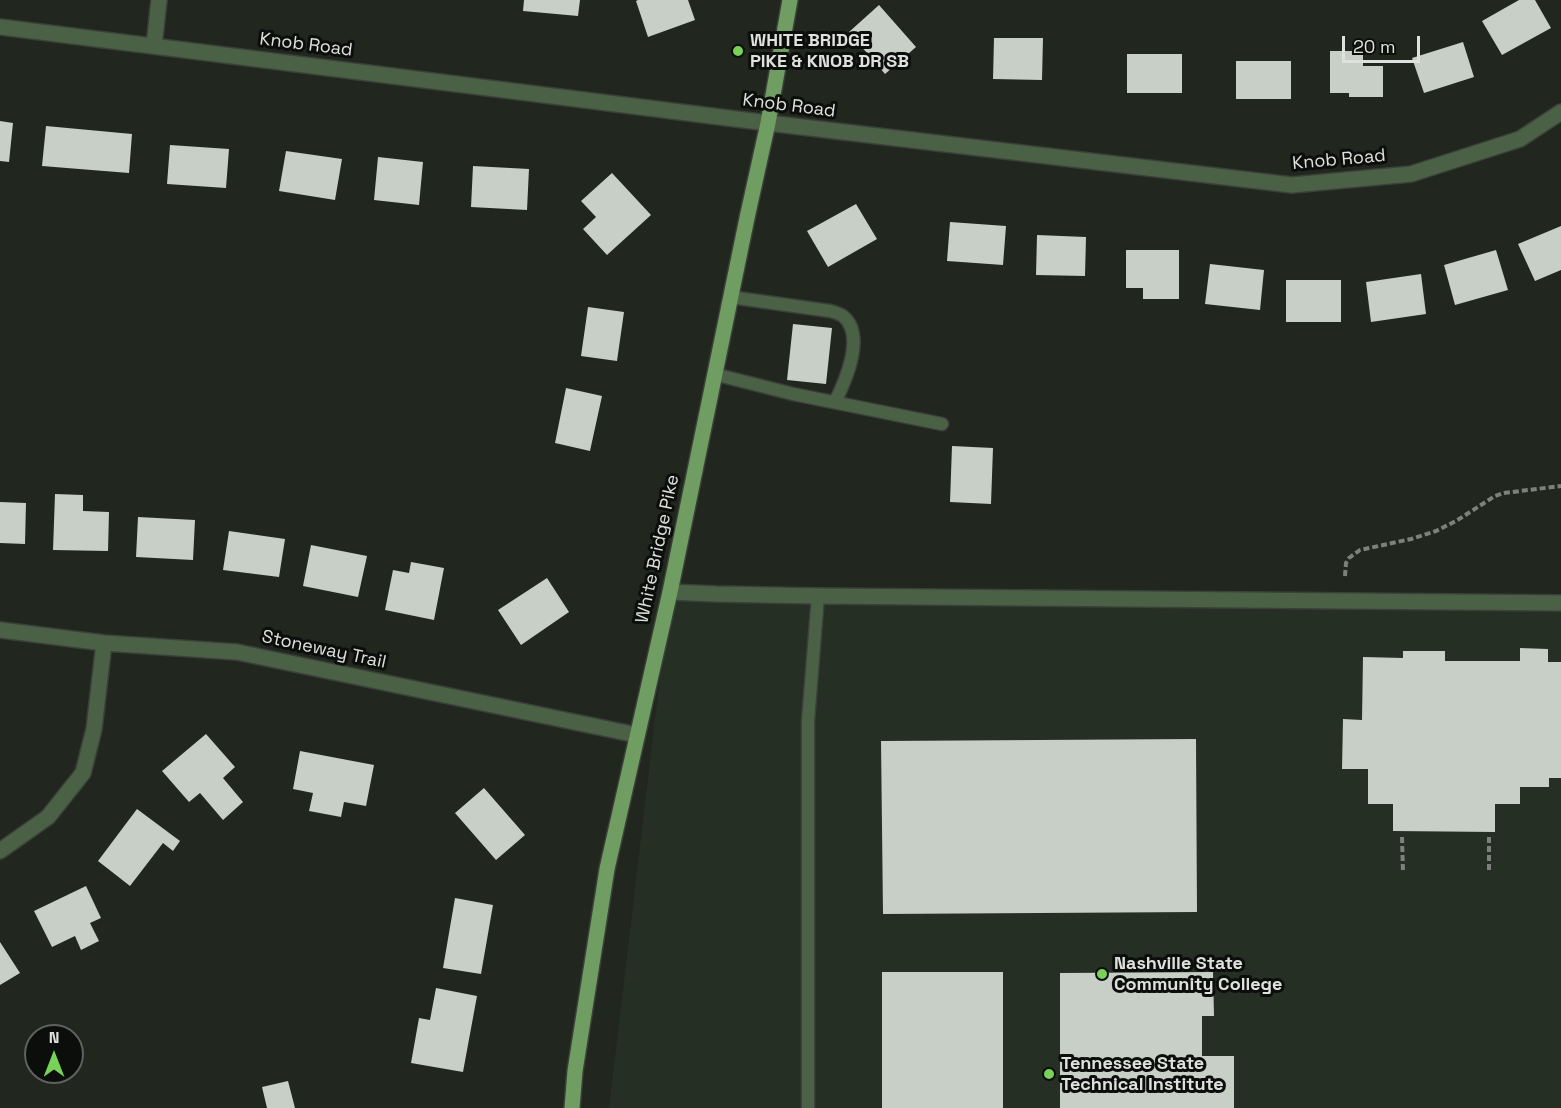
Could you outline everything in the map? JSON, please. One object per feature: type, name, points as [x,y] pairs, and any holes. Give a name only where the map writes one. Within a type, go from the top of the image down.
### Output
[{"type":"main road","name":"White Bridge Pike","points":[[572,1108],[575,1071],[607,870],[670,592],[768,123],[790,0]]},
{"type":"street","points":[[154,46],[159,0]]},
{"type":"street","name":"Knob Road","points":[[0,27],[768,123],[1292,185],[1411,174],[1520,140],[1561,112]]},
{"type":"street","points":[[670,592],[818,596],[1561,603]]},
{"type":"street","name":"Stoneway Trail","points":[[0,630],[104,643],[237,652],[637,735]]},
{"type":"street","points":[[0,851],[48,817],[83,773],[94,729],[104,643]]},
{"type":"lane","points":[[730,297],[830,311],[844,317],[853,331],[853,353],[847,377],[835,402]]},
{"type":"lane","points":[[714,374],[942,424]]},
{"type":"lane","points":[[808,1108],[808,721],[818,596]]},
{"type":"path","points":[[1345,576],[1349,558],[1360,550],[1436,531],[1448,526],[1495,496],[1561,486]]},
{"type":"path","points":[[1402,837],[1403,872]]},
{"type":"path","points":[[1489,837],[1489,872]]},
{"type":"shaded area","name":"Nashville State Community College","points":[[670,592],[1561,604],[1561,1108],[609,1108]]},
{"type":"building","points":[[524,0],[580,0],[578,16],[523,11]]},
{"type":"building","points":[[688,0],[695,20],[648,37],[636,1]]},
{"type":"building","points":[[1519,0],[1535,0],[1551,28],[1502,55],[1482,21]]},
{"type":"building","points":[[879,5],[916,47],[885,74],[849,32]]},
{"type":"building","points":[[994,38],[1043,38],[1042,80],[993,79]]},
{"type":"building","points":[[1463,42],[1474,77],[1424,93],[1412,58]]},
{"type":"building","points":[[1330,51],[1363,51],[1363,66],[1383,66],[1383,97],[1349,97],[1349,93],[1330,93]]},
{"type":"building","points":[[1127,54],[1182,54],[1182,93],[1127,93]]},
{"type":"building","points":[[1236,61],[1291,61],[1291,99],[1236,99]]},
{"type":"building","points":[[0,121],[13,123],[9,162],[0,161]]},
{"type":"building","points":[[46,126],[132,134],[129,173],[42,166]]},
{"type":"building","points":[[170,145],[229,149],[226,188],[167,184]]},
{"type":"building","points":[[286,151],[342,159],[335,200],[279,191]]},
{"type":"building","points":[[378,157],[423,162],[419,205],[374,200]]},
{"type":"building","points":[[473,166],[529,169],[527,210],[471,207]]},
{"type":"building","points":[[612,173],[651,215],[607,255],[583,229],[596,217],[581,201]]},
{"type":"building","points":[[856,204],[877,239],[828,267],[807,231]]},
{"type":"building","points":[[950,222],[1006,226],[1003,265],[947,261]]},
{"type":"building","points":[[1561,226],[1561,270],[1535,281],[1518,244]]},
{"type":"building","points":[[1037,235],[1086,237],[1085,276],[1036,275]]},
{"type":"building","points":[[1126,250],[1179,250],[1179,299],[1143,299],[1143,288],[1126,288]]},
{"type":"building","points":[[1496,250],[1508,290],[1455,305],[1444,265]]},
{"type":"building","points":[[1210,264],[1264,270],[1260,310],[1205,304]]},
{"type":"building","points":[[1421,274],[1426,314],[1371,322],[1366,282]]},
{"type":"building","points":[[1286,280],[1341,280],[1341,322],[1286,322]]},
{"type":"building","points":[[588,307],[624,312],[617,361],[581,356]]},
{"type":"building","points":[[793,324],[832,328],[826,384],[787,380]]},
{"type":"building","points":[[566,388],[602,396],[590,451],[555,443]]},
{"type":"building","points":[[952,446],[993,448],[991,504],[950,502]]},
{"type":"building","points":[[55,494],[83,495],[83,511],[109,512],[108,551],[53,550]]},
{"type":"building","points":[[0,502],[26,503],[25,544],[0,543]]},
{"type":"building","points":[[138,517],[195,520],[193,560],[136,557]]},
{"type":"building","points":[[229,531],[285,539],[279,577],[223,570]]},
{"type":"building","points":[[311,545],[367,556],[358,597],[303,586]]},
{"type":"building","points":[[411,562],[444,568],[434,620],[385,610],[393,570],[409,573]]},
{"type":"building","points":[[547,578],[569,612],[521,645],[498,610]]},
{"type":"building","points":[[1520,648],[1548,649],[1548,662],[1561,662],[1561,778],[1549,778],[1549,787],[1520,787],[1520,804],[1495,804],[1495,832],[1393,831],[1393,804],[1368,804],[1368,769],[1342,769],[1343,719],[1362,720],[1363,657],[1403,658],[1403,651],[1445,651],[1445,661],[1520,661]]},
{"type":"building","points":[[206,734],[235,767],[223,778],[243,802],[223,820],[200,793],[189,802],[162,771]]},
{"type":"building","points":[[1196,739],[1197,912],[883,914],[881,741]]},
{"type":"building","points":[[300,751],[374,765],[366,806],[344,802],[341,817],[309,811],[313,793],[293,789]]},
{"type":"building","points":[[484,788],[525,835],[496,860],[455,813]]},
{"type":"building","points":[[137,809],[180,841],[173,851],[163,843],[130,886],[98,861]]},
{"type":"building","points":[[86,886],[101,918],[90,923],[99,941],[81,950],[75,936],[52,947],[34,911]]},
{"type":"building","points":[[455,898],[493,905],[481,974],[443,968]]},
{"type":"building","points":[[0,942],[20,973],[0,985]]},
{"type":"building","points":[[882,972],[1003,972],[1003,1108],[882,1108]]},
{"type":"building","points":[[1213,972],[1214,1016],[1202,1016],[1202,1056],[1234,1056],[1234,1108],[1060,1108],[1060,973]]},
{"type":"building","points":[[436,988],[477,996],[463,1072],[411,1063],[419,1018],[430,1020]]},
{"type":"building","points":[[288,1081],[295,1108],[267,1108],[262,1087]]},
{"type":"place","name":"WHITE BRIDGE PIKE & KNOB DR SB","points":[[738,51]]},
{"type":"place","name":"Nashville State Community College","points":[[1102,974]]},
{"type":"place","name":"Tennessee State Technical Institute","points":[[1049,1074]]}]
